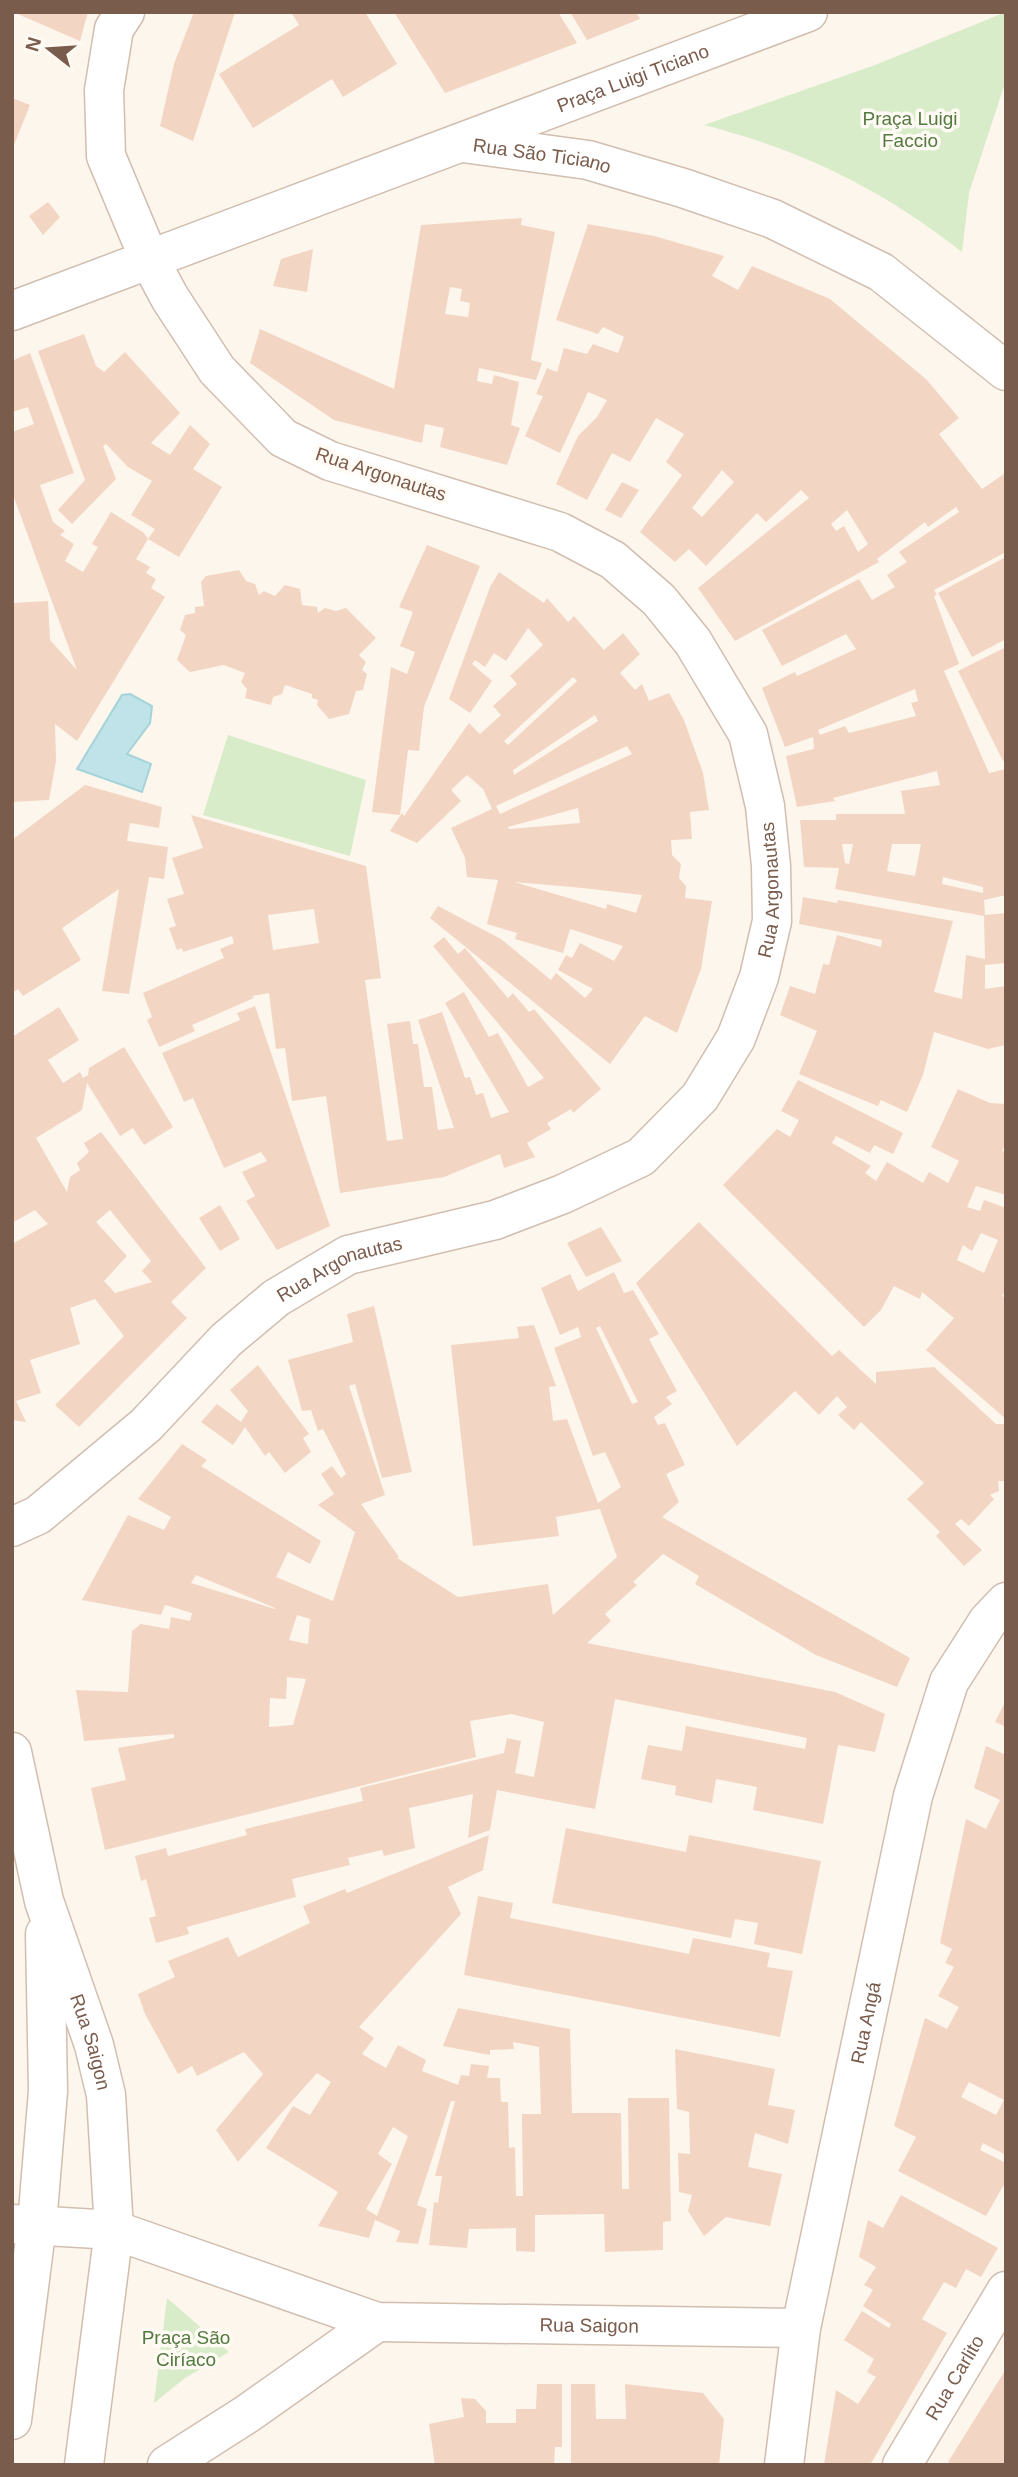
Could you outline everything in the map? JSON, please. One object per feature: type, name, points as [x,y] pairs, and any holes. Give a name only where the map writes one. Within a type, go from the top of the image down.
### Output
[{"type":"street","name":"Rua Argonautas","points":[[12,1527],[38,1515],[145,1425],[226,1340],[276,1298],[348,1255],[495,1220],[563,1194],[641,1157],[700,1097],[736,1038],[759,977],[772,921],[771,866],[765,806],[748,734],[693,642],[659,600],[612,560],[560,532],[330,461],[283,439],[217,370],[170,298],[150,261],[106,156],[104,90],[114,29],[125,12]]},
{"type":"street","name":"Praça Luigi Ticiano","points":[[458,142],[808,12]]},
{"type":"street","name":"Rua São Ticiano","points":[[12,311],[150,261],[458,142],[588,160],[774,219],[881,272],[1006,371]]},
{"type":"street","name":"Rua Angá","points":[[784,2465],[801,2328],[913,1796],[949,1682],[988,1621],[1006,1602]]},
{"type":"street","name":"Rua Saigon","points":[[12,1752],[44,1901],[94,2045],[106,2095],[114,2230]]},
{"type":"street","name":"Rua Saigon","points":[[25,2224],[48,2091],[44,1901]]},
{"type":"street","points":[[12,2420],[25,2224],[114,2230],[377,2322]]},
{"type":"street","points":[[84,2465],[114,2230]]},
{"type":"street","name":"Rua Carlito","points":[[910,2462],[1006,2291]]},
{"type":"street","name":"Rua Saigon","points":[[377,2322],[801,2328]]},
{"type":"street","points":[[167,2465],[247,2414],[377,2322]]},
{"type":"green space","name":"Praça Luigi Faccio","points":[[1006,12],[1006,80],[969,193],[962,252],[902,209],[840,174],[774,147],[704,125],[875,65]]},
{"type":"green space","points":[[228,735],[366,780],[350,856],[203,815]]},
{"type":"green space","name":"Praça São Ciríaco","points":[[167,2298],[229,2352],[185,2378],[154,2403]]},
{"type":"water","points":[[130,694],[152,706],[150,723],[127,754],[151,764],[142,792],[77,769],[122,695]]},
{"type":"building","points":[[13,12],[88,12],[80,41]]},
{"type":"building","points":[[194,12],[235,12],[193,141],[160,126],[174,64]]},
{"type":"building","points":[[291,12],[365,12],[397,64],[343,97],[332,79],[253,128],[219,74],[299,25]]},
{"type":"building","points":[[394,12],[558,12],[577,43],[445,93]]},
{"type":"building","points":[[570,12],[636,12],[640,19],[587,40]]},
{"type":"building","points":[[12,98],[30,105],[12,150]]},
{"type":"building","points":[[48,202],[60,217],[43,235],[29,216]]},
{"type":"building","points":[[522,218],[521,225],[555,232],[531,360],[542,363],[536,380],[479,368],[477,381],[492,384],[494,375],[519,382],[511,425],[520,428],[507,465],[440,447],[444,428],[425,424],[422,443],[334,420],[250,363],[260,329],[394,389],[421,225]],"holes":[[[450,287],[462,289],[460,301],[470,303],[468,317],[445,314]]]},
{"type":"building","points":[[588,224],[654,236],[724,256],[712,276],[738,290],[752,266],[830,299],[926,379],[959,418],[939,434],[982,489],[1004,474],[1006,477],[1006,552],[934,590],[937,595],[934,596],[959,664],[944,671],[989,773],[1006,769],[1006,895],[984,900],[985,915],[1006,913],[1006,963],[985,965],[985,989],[1006,986],[1006,1045],[988,1049],[934,1032],[923,1075],[907,1112],[881,1100],[878,1106],[799,1074],[817,1031],[780,1015],[790,986],[815,994],[823,964],[829,965],[837,935],[881,947],[882,940],[799,924],[803,897],[837,903],[838,900],[953,921],[934,992],[962,999],[966,955],[985,959],[984,916],[835,889],[839,868],[804,867],[800,820],[836,820],[836,814],[905,814],[901,791],[940,785],[937,771],[833,798],[835,801],[797,807],[786,756],[814,749],[813,737],[785,747],[762,688],[795,672],[797,676],[856,649],[846,634],[782,666],[762,630],[859,579],[872,600],[895,587],[887,575],[907,562],[899,552],[959,512],[956,507],[928,527],[925,522],[877,559],[879,562],[735,641],[698,588],[809,498],[801,490],[766,522],[757,513],[706,566],[689,549],[675,562],[640,532],[682,475],[666,462],[684,434],[656,418],[630,462],[612,453],[587,500],[556,484],[578,436],[597,417],[607,400],[588,392],[560,453],[525,436],[543,396],[536,394],[547,368],[557,372],[564,348],[587,354],[593,344],[618,353],[624,337],[603,327],[598,334],[556,320]],"holes":[[[722,470],[734,482],[702,517],[692,508]],[[847,510],[868,544],[858,552],[844,526],[836,531],[831,524]],[[915,689],[918,701],[911,703],[916,716],[849,733],[845,726],[820,735],[818,730]],[[842,844],[853,844],[849,864],[845,863]],[[892,844],[921,844],[915,876],[887,871]],[[943,877],[983,887],[983,893],[942,884]]]},
{"type":"building","points":[[313,249],[307,292],[273,286],[281,259]]},
{"type":"building","points":[[84,334],[96,366],[104,372],[125,352],[180,413],[151,443],[170,455],[190,425],[210,444],[193,469],[222,487],[179,557],[148,539],[155,529],[131,515],[152,481],[128,467],[106,444],[103,446],[116,479],[72,524],[58,510],[85,480],[38,351]]},
{"type":"building","points":[[30,353],[74,473],[40,485],[53,522],[65,531],[60,535],[74,544],[65,561],[83,572],[98,547],[92,544],[111,512],[144,533],[148,539],[136,559],[150,567],[146,573],[156,579],[151,588],[165,597],[77,741],[55,724],[56,761],[49,800],[12,802],[12,603],[48,601],[50,640],[77,670],[12,492],[12,432],[34,424],[28,407],[12,412],[12,361]]},
{"type":"building","points":[[622,482],[639,490],[621,518],[605,510]]},
{"type":"building","points":[[427,545],[480,566],[424,707],[419,751],[408,750],[400,815],[372,812],[391,667],[407,674],[415,652],[400,646],[413,612],[399,607]]},
{"type":"building","points":[[1006,557],[1006,639],[972,657],[938,593]]},
{"type":"building","points":[[239,570],[246,581],[255,584],[259,595],[264,591],[275,596],[285,585],[300,589],[302,605],[317,607],[318,613],[325,608],[336,611],[346,608],[376,638],[359,655],[366,662],[362,670],[367,674],[363,690],[356,691],[349,714],[329,719],[317,705],[318,700],[312,698],[312,694],[285,685],[282,694],[273,697],[271,705],[245,698],[247,689],[241,682],[245,673],[224,665],[190,672],[177,660],[186,635],[180,630],[185,615],[195,613],[195,607],[204,606],[201,582],[206,576]]},
{"type":"building","points":[[499,572],[544,603],[547,598],[568,622],[574,616],[604,650],[623,633],[640,654],[620,673],[635,690],[642,684],[649,701],[669,693],[684,720],[703,773],[709,810],[690,812],[692,839],[671,840],[672,855],[681,864],[679,878],[686,886],[685,898],[712,901],[701,969],[677,1033],[645,1016],[610,1064],[430,918],[438,906],[501,939],[551,980],[556,973],[585,998],[593,989],[558,970],[566,955],[572,958],[580,943],[614,961],[623,946],[570,929],[563,953],[515,939],[517,933],[487,924],[498,880],[467,877],[465,858],[451,828],[492,809],[483,789],[467,775],[451,790],[461,801],[417,843],[390,831],[402,813],[404,816],[469,723],[480,734],[501,715],[493,706],[517,684],[510,676],[543,645],[528,628],[506,661],[494,653],[485,667],[475,660],[472,664],[492,681],[470,713],[449,699],[490,587]],"holes":[[[573,677],[577,681],[508,745],[504,741]],[[595,715],[598,721],[514,775],[513,770]],[[627,746],[632,754],[500,814],[496,806]],[[578,808],[580,823],[508,827]],[[514,882],[642,895],[636,913],[607,904],[606,909]]]},
{"type":"building","points":[[1006,647],[1006,759],[1003,761],[958,671]]},
{"type":"building","points":[[85,785],[162,807],[159,828],[130,823],[127,841],[168,847],[164,879],[149,877],[129,994],[102,991],[119,889],[62,928],[81,960],[23,996],[18,989],[12,993],[12,840]]},
{"type":"building","points":[[191,815],[366,866],[381,978],[365,980],[387,1141],[403,1139],[387,1024],[410,1021],[413,1044],[418,1044],[424,1087],[432,1087],[438,1130],[454,1128],[418,1020],[442,1012],[465,1078],[470,1077],[476,1095],[483,1093],[491,1118],[509,1112],[445,1003],[464,992],[489,1037],[498,1033],[528,1087],[544,1078],[433,946],[444,937],[458,954],[465,948],[508,998],[513,993],[529,1012],[534,1009],[601,1089],[573,1113],[571,1109],[547,1123],[551,1129],[527,1143],[535,1157],[504,1168],[500,1154],[444,1177],[340,1193],[326,1096],[292,1101],[285,1048],[276,1049],[269,993],[252,996],[254,998],[192,1025],[195,1031],[159,1047],[147,1020],[152,1017],[143,993],[224,958],[220,949],[234,943],[232,936],[183,952],[182,948],[177,950],[169,928],[176,926],[167,899],[184,894],[172,858],[203,848]],"holes":[[[314,909],[319,943],[273,950],[268,915]]]},
{"type":"building","points":[[255,1006],[330,1226],[277,1250],[246,1201],[255,1196],[242,1172],[267,1161],[261,1152],[224,1168],[193,1098],[184,1102],[162,1053],[240,1020],[237,1013]]},
{"type":"building","points":[[59,1007],[79,1040],[48,1060],[63,1083],[80,1072],[83,1078],[88,1075],[89,1068],[124,1047],[173,1127],[144,1145],[133,1128],[120,1136],[87,1083],[82,1110],[36,1138],[67,1192],[70,1177],[80,1170],[77,1163],[89,1152],[84,1143],[101,1132],[206,1268],[171,1302],[187,1318],[79,1427],[55,1405],[124,1336],[95,1299],[70,1308],[80,1344],[30,1360],[41,1393],[16,1401],[26,1422],[12,1420],[12,1244],[48,1224],[35,1210],[12,1223],[12,1037]],"holes":[[[110,1210],[151,1261],[142,1271],[152,1282],[115,1293],[104,1281],[127,1256],[96,1222]]]},
{"type":"building","points":[[798,1080],[903,1133],[893,1154],[874,1145],[870,1153],[836,1136],[832,1143],[871,1166],[865,1173],[876,1181],[887,1162],[923,1183],[929,1172],[948,1183],[959,1161],[931,1147],[958,1089],[990,1103],[1006,1104],[1006,1142],[1002,1151],[1006,1152],[1006,1195],[976,1186],[967,1207],[980,1211],[984,1200],[1006,1208],[1006,1290],[1002,1296],[1006,1298],[1006,1419],[926,1350],[954,1318],[922,1292],[920,1299],[894,1286],[881,1310],[864,1327],[723,1185],[777,1129],[790,1137],[799,1120],[781,1111]],"holes":[[[981,1233],[998,1240],[984,1273],[957,1260],[963,1245],[972,1251]]]},
{"type":"building","points":[[220,1205],[240,1239],[220,1251],[199,1218]]},
{"type":"building","points":[[699,1222],[832,1356],[839,1350],[876,1384],[876,1372],[934,1367],[996,1424],[1004,1424],[1006,1481],[998,1481],[999,1491],[990,1495],[994,1499],[969,1526],[961,1519],[955,1524],[982,1550],[964,1566],[936,1536],[940,1532],[907,1499],[924,1483],[861,1422],[854,1430],[838,1415],[847,1407],[837,1396],[819,1415],[795,1391],[737,1446],[636,1283]]},
{"type":"building","points":[[601,1227],[622,1261],[586,1277],[567,1243]]},
{"type":"building","points":[[614,1272],[624,1293],[633,1290],[659,1334],[649,1339],[677,1391],[666,1397],[672,1404],[654,1417],[658,1425],[665,1423],[685,1465],[666,1474],[679,1502],[662,1517],[910,1658],[897,1687],[816,1655],[695,1584],[699,1576],[663,1554],[633,1582],[637,1585],[605,1614],[611,1621],[587,1643],[835,1692],[885,1714],[875,1752],[838,1745],[823,1824],[753,1810],[757,1787],[716,1779],[712,1803],[675,1795],[676,1786],[641,1779],[648,1745],[682,1751],[686,1726],[805,1749],[807,1738],[615,1699],[595,1809],[497,1790],[490,1830],[468,1838],[473,1794],[409,1808],[415,1848],[384,1856],[382,1850],[348,1858],[350,1865],[292,1879],[296,1897],[187,1927],[189,1934],[156,1943],[149,1918],[156,1916],[146,1879],[141,1881],[135,1856],[166,1848],[168,1856],[247,1835],[245,1829],[363,1801],[360,1788],[504,1753],[507,1738],[521,1741],[515,1773],[534,1777],[544,1722],[511,1714],[470,1721],[476,1757],[105,1850],[91,1788],[126,1780],[118,1748],[174,1738],[174,1734],[84,1741],[76,1690],[128,1692],[132,1631],[141,1624],[169,1629],[171,1617],[190,1621],[192,1613],[165,1605],[161,1615],[82,1600],[128,1515],[164,1530],[171,1517],[138,1499],[182,1444],[207,1460],[201,1466],[321,1541],[310,1564],[288,1552],[276,1577],[333,1601],[355,1532],[318,1505],[334,1494],[321,1474],[332,1466],[341,1478],[346,1474],[323,1429],[318,1431],[311,1410],[302,1411],[288,1360],[353,1342],[347,1314],[374,1306],[412,1472],[382,1478],[355,1384],[349,1386],[385,1495],[361,1504],[399,1557],[397,1558],[458,1597],[548,1584],[553,1615],[617,1557],[600,1509],[556,1517],[559,1536],[473,1546],[451,1345],[519,1338],[517,1327],[534,1325],[556,1386],[549,1387],[553,1421],[567,1419],[598,1503],[621,1487],[605,1452],[593,1456],[554,1348],[581,1337],[578,1327],[560,1335],[541,1288],[570,1274],[578,1291]],"holes":[[[600,1326],[638,1402],[632,1404],[596,1328]],[[196,1575],[275,1609],[191,1583]],[[297,1615],[310,1619],[308,1644],[289,1640]],[[287,1677],[306,1679],[293,1725],[269,1727],[270,1698],[286,1699]]]},
{"type":"building","points":[[258,1365],[309,1434],[303,1438],[311,1452],[285,1473],[269,1452],[265,1456],[245,1427],[233,1445],[201,1422],[217,1404],[241,1422],[248,1411],[230,1390]]},
{"type":"building","points":[[1006,1700],[1006,1727],[995,1722]]},
{"type":"building","points":[[986,1746],[1006,1755],[1006,2155],[983,2143],[980,2150],[1006,2163],[1006,2181],[986,2216],[898,2171],[916,2137],[894,2126],[925,2018],[947,2029],[959,2007],[938,1996],[954,1967],[945,1963],[952,1949],[940,1943],[966,1819],[986,1829],[1000,1800],[974,1788]],"holes":[[[969,2082],[1004,2100],[996,2115],[961,2097]]]},
{"type":"building","points":[[566,1828],[686,1852],[689,1835],[821,1861],[802,1954],[754,1944],[758,1923],[735,1919],[731,1938],[552,1903]]},
{"type":"building","points":[[489,1835],[483,1870],[448,1887],[461,1914],[359,2027],[374,2038],[362,2054],[386,2068],[398,2045],[426,2060],[422,2071],[458,2085],[461,2075],[469,2076],[471,2064],[489,2066],[487,2078],[500,2078],[501,2102],[508,2102],[509,2148],[515,2147],[516,2196],[523,2196],[522,2114],[541,2114],[539,2047],[513,2042],[514,2049],[490,2050],[490,2055],[443,2046],[458,2008],[570,2029],[572,2113],[621,2113],[622,2189],[629,2189],[628,2098],[669,2098],[671,2221],[663,2222],[663,2250],[605,2252],[604,2214],[535,2215],[535,2252],[516,2251],[516,2228],[469,2229],[467,2248],[429,2245],[434,2202],[438,2203],[442,2176],[435,2176],[455,2101],[451,2101],[417,2205],[427,2209],[418,2244],[396,2242],[400,2231],[375,2220],[369,2238],[318,2226],[338,2192],[266,2148],[293,2106],[310,2115],[331,2082],[317,2073],[238,2162],[216,2130],[263,2074],[244,2052],[197,2076],[192,2066],[178,2074],[145,2014],[138,1994],[175,1977],[168,1961],[228,1937],[238,1957],[310,1923],[303,1906],[345,1889],[347,1893]],"holes":[[[393,2127],[408,2136],[377,2216],[366,2209],[392,2164],[378,2154]]]},
{"type":"building","points":[[478,1896],[513,1903],[510,1918],[689,1954],[693,1938],[770,1953],[767,1967],[793,1971],[780,2037],[464,1975]]},
{"type":"building","points":[[675,2049],[775,2069],[768,2105],[795,2110],[788,2144],[755,2133],[748,2167],[782,2174],[770,2226],[726,2217],[704,2236],[688,2211],[692,2195],[679,2192],[678,2153],[690,2154],[689,2112],[677,2109]]},
{"type":"building","points":[[901,2195],[998,2248],[981,2277],[966,2269],[956,2288],[944,2282],[922,2319],[947,2333],[870,2465],[824,2465],[836,2390],[858,2404],[876,2377],[867,2372],[874,2359],[844,2340],[862,2311],[889,2328],[891,2324],[863,2306],[873,2290],[864,2285],[876,2267],[859,2257],[868,2220],[883,2228]]},
{"type":"building","points":[[1006,2369],[1006,2465],[953,2465],[948,2462]]},
{"type":"building","points":[[537,2384],[562,2384],[562,2447],[555,2447],[554,2465],[435,2465],[429,2424],[464,2417],[461,2398],[475,2399],[486,2411],[486,2423],[516,2423],[516,2409],[536,2409]]},
{"type":"building","points":[[571,2384],[595,2384],[596,2419],[626,2419],[625,2384],[703,2393],[724,2419],[719,2465],[571,2465]]}]
